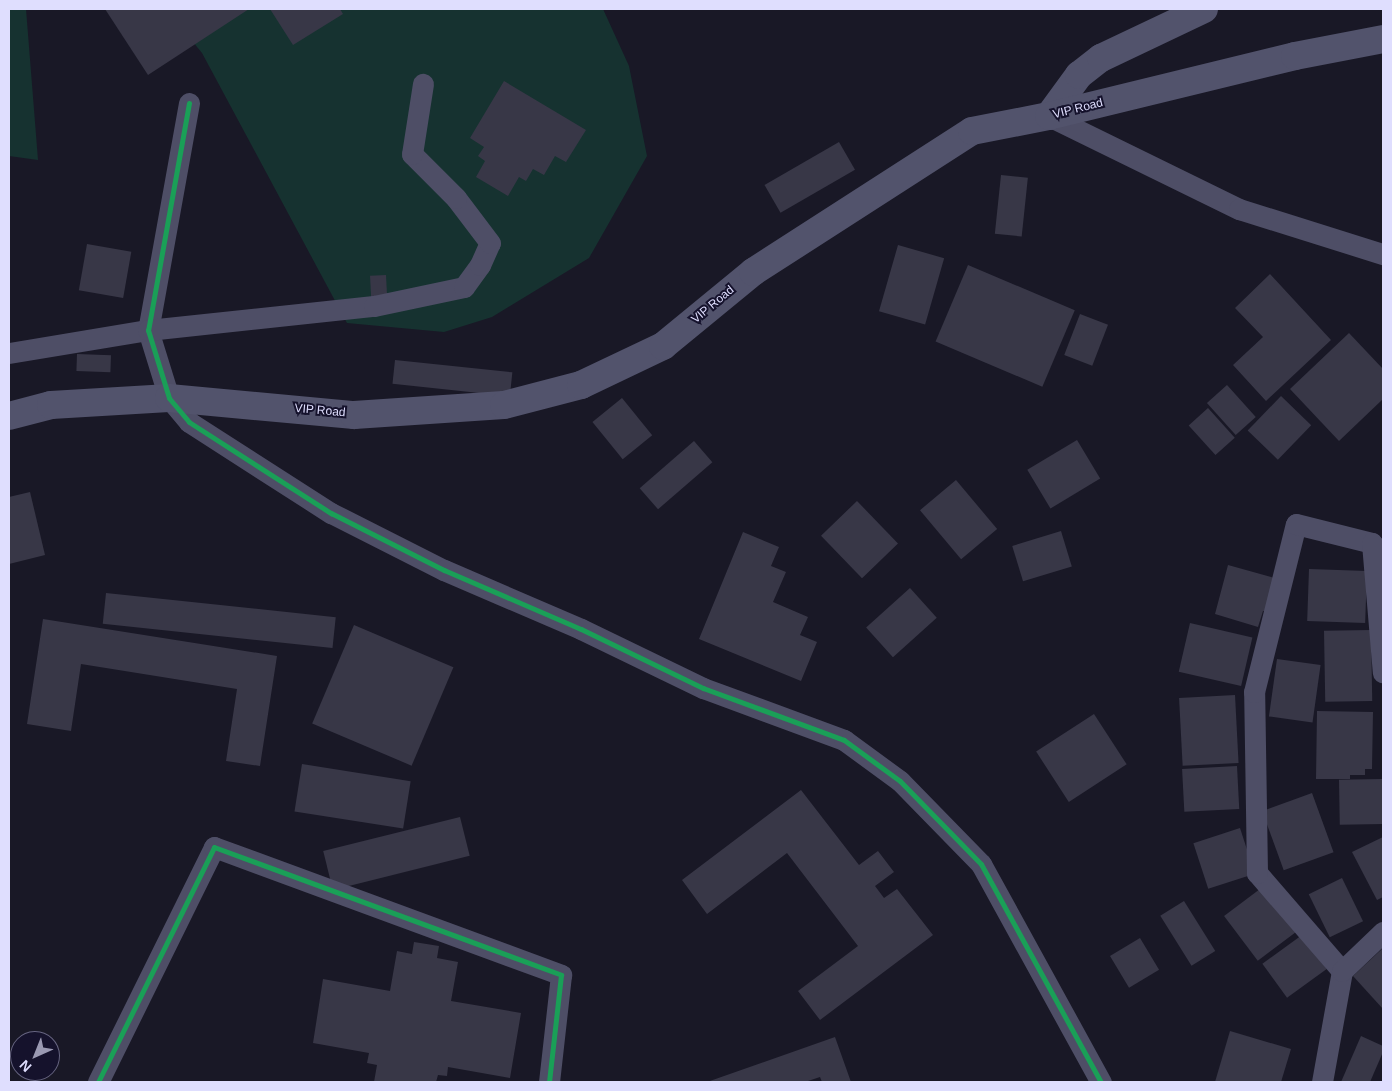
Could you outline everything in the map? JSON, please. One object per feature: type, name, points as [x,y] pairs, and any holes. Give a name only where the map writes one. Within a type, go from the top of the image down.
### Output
[{"type":"main road","points":[[1049,116],[1078,75],[1101,58],[1204,9]]},
{"type":"main road","name":"VIP Road","points":[[9,416],[52,405],[169,398],[354,414],[504,405],[581,385],[663,346],[753,272],[972,131],[1049,116],[1295,56],[1383,39]]},
{"type":"street","points":[[9,353],[148,330],[374,306],[464,287],[480,265],[490,243],[456,198],[412,154],[423,84]]},
{"type":"street","points":[[189,103],[148,330],[169,398],[189,422],[331,513],[444,570],[581,629],[703,688],[844,740],[900,781],[980,864],[1101,1082]]},
{"type":"street","points":[[1049,116],[1239,209],[1383,254]]},
{"type":"street","points":[[1342,971],[1257,873],[1254,692],[1296,524],[1372,543],[1383,673]]},
{"type":"street","points":[[98,1082],[214,847],[561,975],[550,1082]]},
{"type":"street","points":[[1322,1082],[1342,971],[1383,932]]},
{"type":"green space","points":[[9,9],[26,9],[38,160],[9,156]]},
{"type":"green space","points":[[166,9],[603,9],[629,66],[647,156],[589,258],[492,317],[444,332],[347,323],[202,53]]},
{"type":"building","points":[[105,9],[249,9],[148,75]]},
{"type":"building","points":[[270,9],[340,9],[343,14],[293,45]]},
{"type":"building","points":[[504,81],[586,130],[566,162],[555,156],[544,175],[533,169],[526,181],[519,177],[508,196],[476,177],[485,161],[478,156],[484,147],[470,138]]},
{"type":"building","points":[[839,142],[855,170],[781,213],[765,185]]},
{"type":"building","points":[[1001,175],[1028,178],[1022,236],[995,234]]},
{"type":"building","points":[[87,244],[131,252],[123,298],[79,290]]},
{"type":"building","points":[[898,245],[944,258],[925,325],[879,311]]},
{"type":"building","points":[[968,265],[1075,310],[1042,387],[936,341]]},
{"type":"building","points":[[1270,274],[1331,340],[1266,401],[1233,365],[1263,337],[1235,308]]},
{"type":"building","points":[[386,275],[387,297],[371,298],[370,276]]},
{"type":"building","points":[[1080,314],[1108,325],[1092,366],[1064,355]]},
{"type":"building","points":[[1349,333],[1383,369],[1383,399],[1339,441],[1290,389]]},
{"type":"building","points":[[77,354],[111,355],[110,372],[76,371]]},
{"type":"building","points":[[395,360],[512,372],[510,396],[392,384]]},
{"type":"building","points":[[1227,385],[1256,417],[1236,435],[1207,403]]},
{"type":"building","points":[[1281,396],[1311,425],[1278,460],[1248,431]]},
{"type":"building","points":[[622,398],[652,435],[623,459],[592,422]]},
{"type":"building","points":[[1208,408],[1235,438],[1215,455],[1189,425]]},
{"type":"building","points":[[1077,440],[1100,479],[1050,508],[1027,470]]},
{"type":"building","points":[[694,441],[712,462],[658,509],[640,488]]},
{"type":"building","points":[[956,480],[997,529],[961,559],[920,510]]},
{"type":"building","points":[[30,492],[45,555],[9,564],[9,497]]},
{"type":"building","points":[[857,501],[898,543],[862,578],[821,536]]},
{"type":"building","points":[[1061,531],[1072,566],[1023,581],[1012,546]]},
{"type":"building","points":[[743,532],[779,547],[771,566],[786,572],[773,602],[808,617],[800,635],[817,642],[801,681],[699,639]]},
{"type":"building","points":[[1228,565],[1278,579],[1269,612],[1263,611],[1258,627],[1215,614]]},
{"type":"building","points":[[1309,569],[1367,571],[1365,623],[1307,621]]},
{"type":"building","points":[[910,588],[937,618],[893,657],[866,627]]},
{"type":"building","points":[[106,593],[336,617],[332,648],[103,624]]},
{"type":"building","points":[[43,619],[277,656],[260,766],[226,761],[237,689],[81,664],[71,731],[27,724]]},
{"type":"building","points":[[1190,623],[1252,637],[1241,686],[1179,672]]},
{"type":"building","points":[[354,625],[453,667],[412,766],[312,723]]},
{"type":"building","points":[[1371,630],[1372,701],[1325,702],[1324,631]]},
{"type":"building","points":[[1277,659],[1321,665],[1312,723],[1269,716]]},
{"type":"building","points":[[1235,695],[1239,763],[1183,766],[1179,698]]},
{"type":"building","points":[[1317,711],[1373,712],[1372,769],[1365,769],[1365,775],[1350,775],[1350,779],[1316,779]]},
{"type":"building","points":[[1094,714],[1127,764],[1069,802],[1036,752]]},
{"type":"building","points":[[302,764],[411,781],[403,829],[294,811]]},
{"type":"building","points":[[1237,766],[1239,809],[1184,812],[1182,769]]},
{"type":"building","points":[[1382,779],[1383,824],[1340,825],[1339,780]]},
{"type":"building","points":[[801,790],[859,865],[878,851],[894,872],[875,886],[884,898],[897,889],[933,935],[820,1020],[798,991],[858,946],[787,853],[707,914],[682,880]]},
{"type":"building","points":[[1312,793],[1334,852],[1284,870],[1262,811]]},
{"type":"building","points":[[460,817],[470,856],[333,890],[323,851]]},
{"type":"building","points":[[1240,828],[1255,874],[1208,889],[1193,843]]},
{"type":"building","points":[[1383,837],[1383,897],[1377,900],[1352,852]]},
{"type":"building","points":[[1342,878],[1363,921],[1330,937],[1309,894]]},
{"type":"building","points":[[1264,886],[1298,931],[1258,961],[1224,916]]},
{"type":"building","points":[[1184,901],[1215,951],[1192,966],[1160,916]]},
{"type":"building","points":[[1302,935],[1327,969],[1287,998],[1262,964]]},
{"type":"building","points":[[1140,938],[1159,970],[1129,988],[1110,956]]},
{"type":"building","points":[[414,942],[439,946],[437,958],[458,962],[451,1001],[521,1013],[510,1078],[448,1067],[447,1076],[438,1075],[436,1082],[374,1082],[377,1065],[367,1063],[369,1053],[313,1043],[323,979],[390,991],[397,951],[412,954]]},
{"type":"building","points":[[1383,948],[1383,1009],[1353,976]]},
{"type":"building","points":[[1230,1031],[1291,1049],[1281,1082],[1215,1082]]},
{"type":"building","points":[[1361,1036],[1383,1046],[1383,1052],[1370,1082],[1341,1082]]},
{"type":"building","points":[[835,1037],[851,1082],[822,1082],[820,1077],[805,1082],[707,1082]]},
{"type":"cycle path","points":[[189,103],[148,330],[169,398],[189,422],[331,513],[444,570],[581,629],[703,688],[844,740],[900,781],[981,864],[1101,1082]]},
{"type":"cycle path","points":[[98,1082],[214,847],[561,975],[549,1082]]}]
